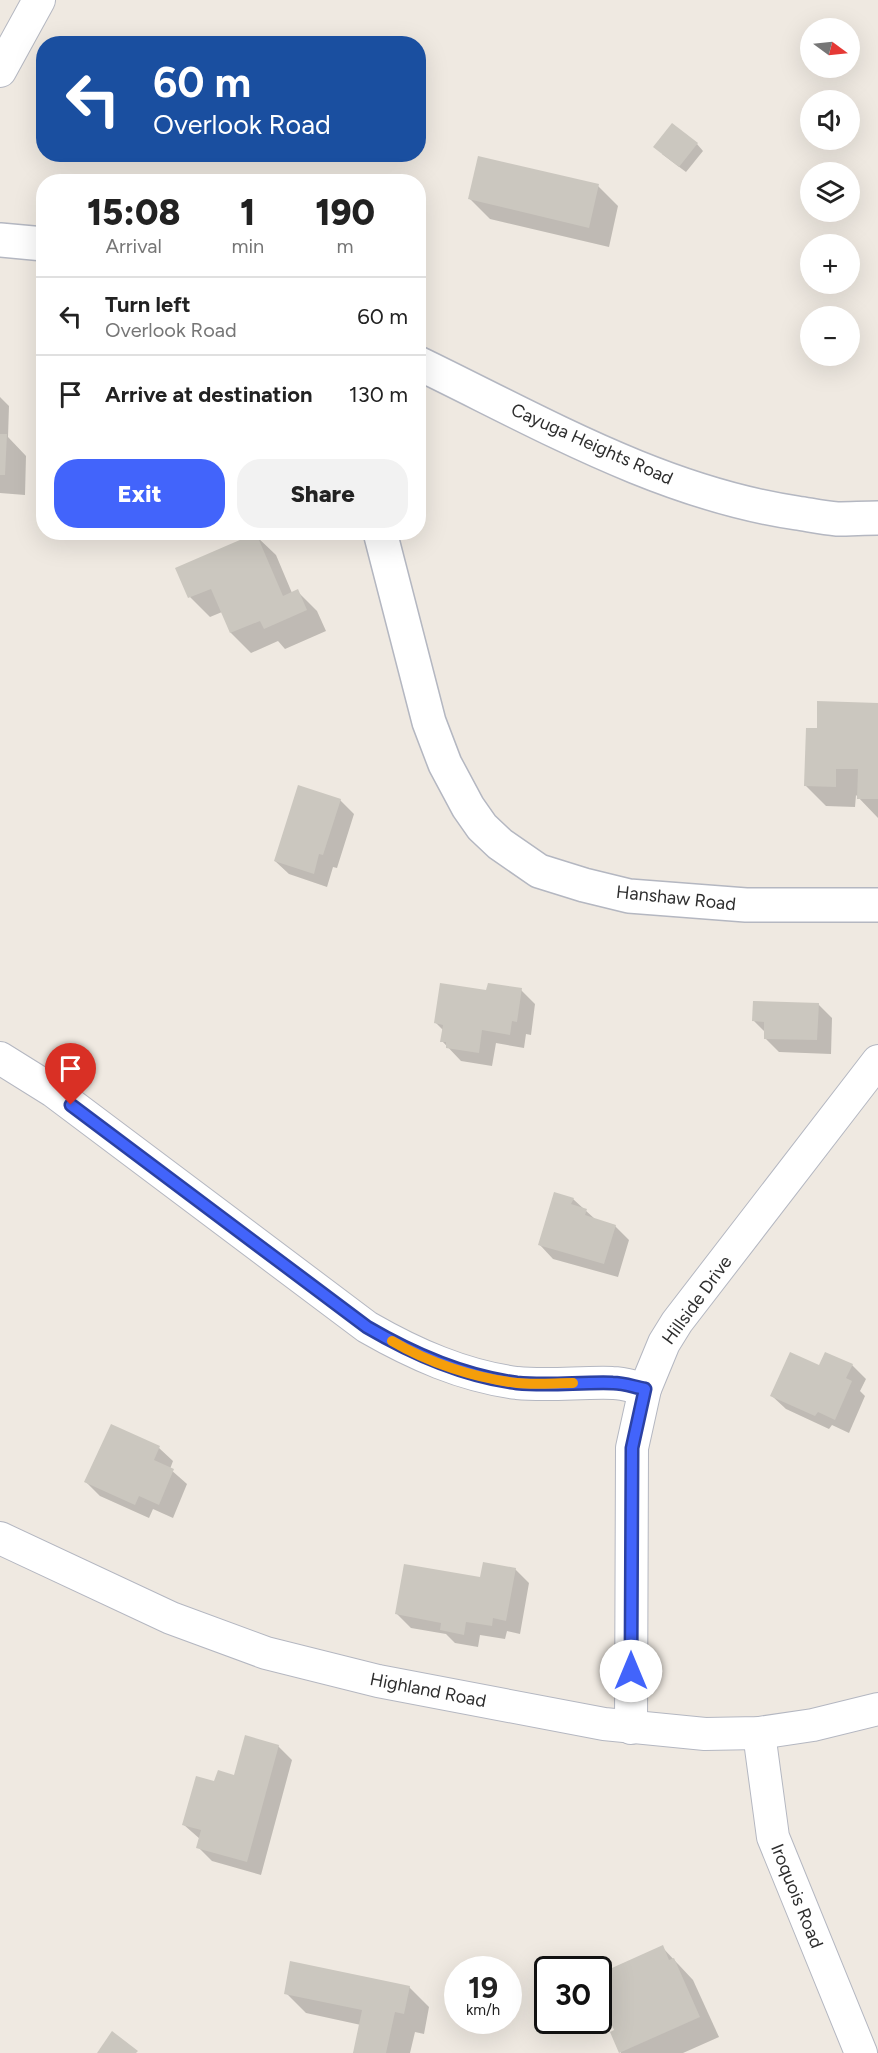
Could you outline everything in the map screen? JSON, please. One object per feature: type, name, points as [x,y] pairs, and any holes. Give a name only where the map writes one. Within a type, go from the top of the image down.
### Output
[{"type":"street","points":[[2,62],[39,0]]},
{"type":"street","points":[[0,240],[36,243]]},
{"type":"street","name":"Cayuga Heights Road","points":[[426,367],[650,474],[711,495],[773,509],[836,519],[878,518]]},
{"type":"street","name":"Hanshaw Road","points":[[382,540],[429,722],[445,764],[468,807],[482,827],[500,844],[539,871],[629,896],[746,904],[878,905]]},
{"type":"street","points":[[0,1058],[53,1091],[367,1327],[400,1346],[435,1362],[517,1383],[616,1383],[645,1389]]},
{"type":"street","name":"Hillside Drive","points":[[631,1728],[632,1448],[645,1389],[664,1343],[677,1322],[878,1061]]},
{"type":"street","name":"Highland Road","points":[[0,1538],[171,1618],[266,1653],[378,1681],[631,1728],[705,1734],[759,1733],[813,1725],[878,1709]]},
{"type":"street","name":"Iroquois Road","points":[[759,1733],[773,1837],[861,2053]]},
{"type":"building","points":[[672,123],[698,143],[679,167],[653,147]]},
{"type":"building","points":[[478,156],[599,184],[589,228],[468,199]]},
{"type":"building","points":[[0,434],[7,434],[5,475],[0,475]]},
{"type":"building","points":[[240,540],[259,540],[283,596],[298,589],[307,610],[264,629],[260,621],[230,633],[211,589],[188,598],[175,568]]},
{"type":"building","points":[[817,701],[878,703],[878,799],[857,799],[858,769],[836,769],[836,787],[804,786],[806,728],[817,728]]},
{"type":"building","points":[[298,785],[341,799],[323,855],[319,854],[314,874],[274,861]]},
{"type":"building","points":[[440,983],[486,990],[488,983],[522,988],[517,1022],[512,1021],[510,1035],[482,1030],[479,1053],[446,1048],[446,1042],[440,1042],[443,1025],[434,1023]]},
{"type":"building","points":[[753,1001],[819,1003],[817,1040],[764,1039],[764,1022],[752,1021]]},
{"type":"building","points":[[554,1192],[574,1198],[571,1204],[587,1209],[585,1215],[616,1225],[604,1264],[538,1245]]},
{"type":"building","points":[[790,1352],[819,1365],[825,1352],[853,1364],[846,1378],[852,1381],[835,1420],[818,1412],[815,1416],[770,1396]]},
{"type":"building","points":[[111,1424],[160,1446],[154,1460],[174,1469],[159,1505],[139,1496],[135,1505],[84,1482]]},
{"type":"building","points":[[483,1562],[516,1568],[506,1621],[493,1618],[492,1626],[466,1622],[464,1635],[440,1630],[441,1623],[395,1614],[404,1564],[480,1577]]},
{"type":"building","points":[[245,1735],[279,1745],[247,1862],[196,1848],[201,1830],[182,1825],[196,1776],[214,1781],[218,1770],[234,1775]]},
{"type":"building","points":[[663,1945],[669,1960],[674,1958],[700,2017],[619,2053],[611,2034],[614,2030],[612,2026],[612,1968]]},
{"type":"building","points":[[290,1961],[410,1986],[404,2014],[395,2012],[386,2053],[353,2053],[362,2010],[284,1994]]},
{"type":"building","points":[[112,2031],[138,2051],[136,2053],[97,2053]]},
{"type":"slow traffic","points":[[392,1341],[435,1362],[472,1373],[517,1383],[573,1383]]},
{"type":"route","points":[[71,1105],[367,1327],[400,1346],[435,1362],[517,1383],[616,1383],[645,1389],[632,1448],[631,1671]]}]
